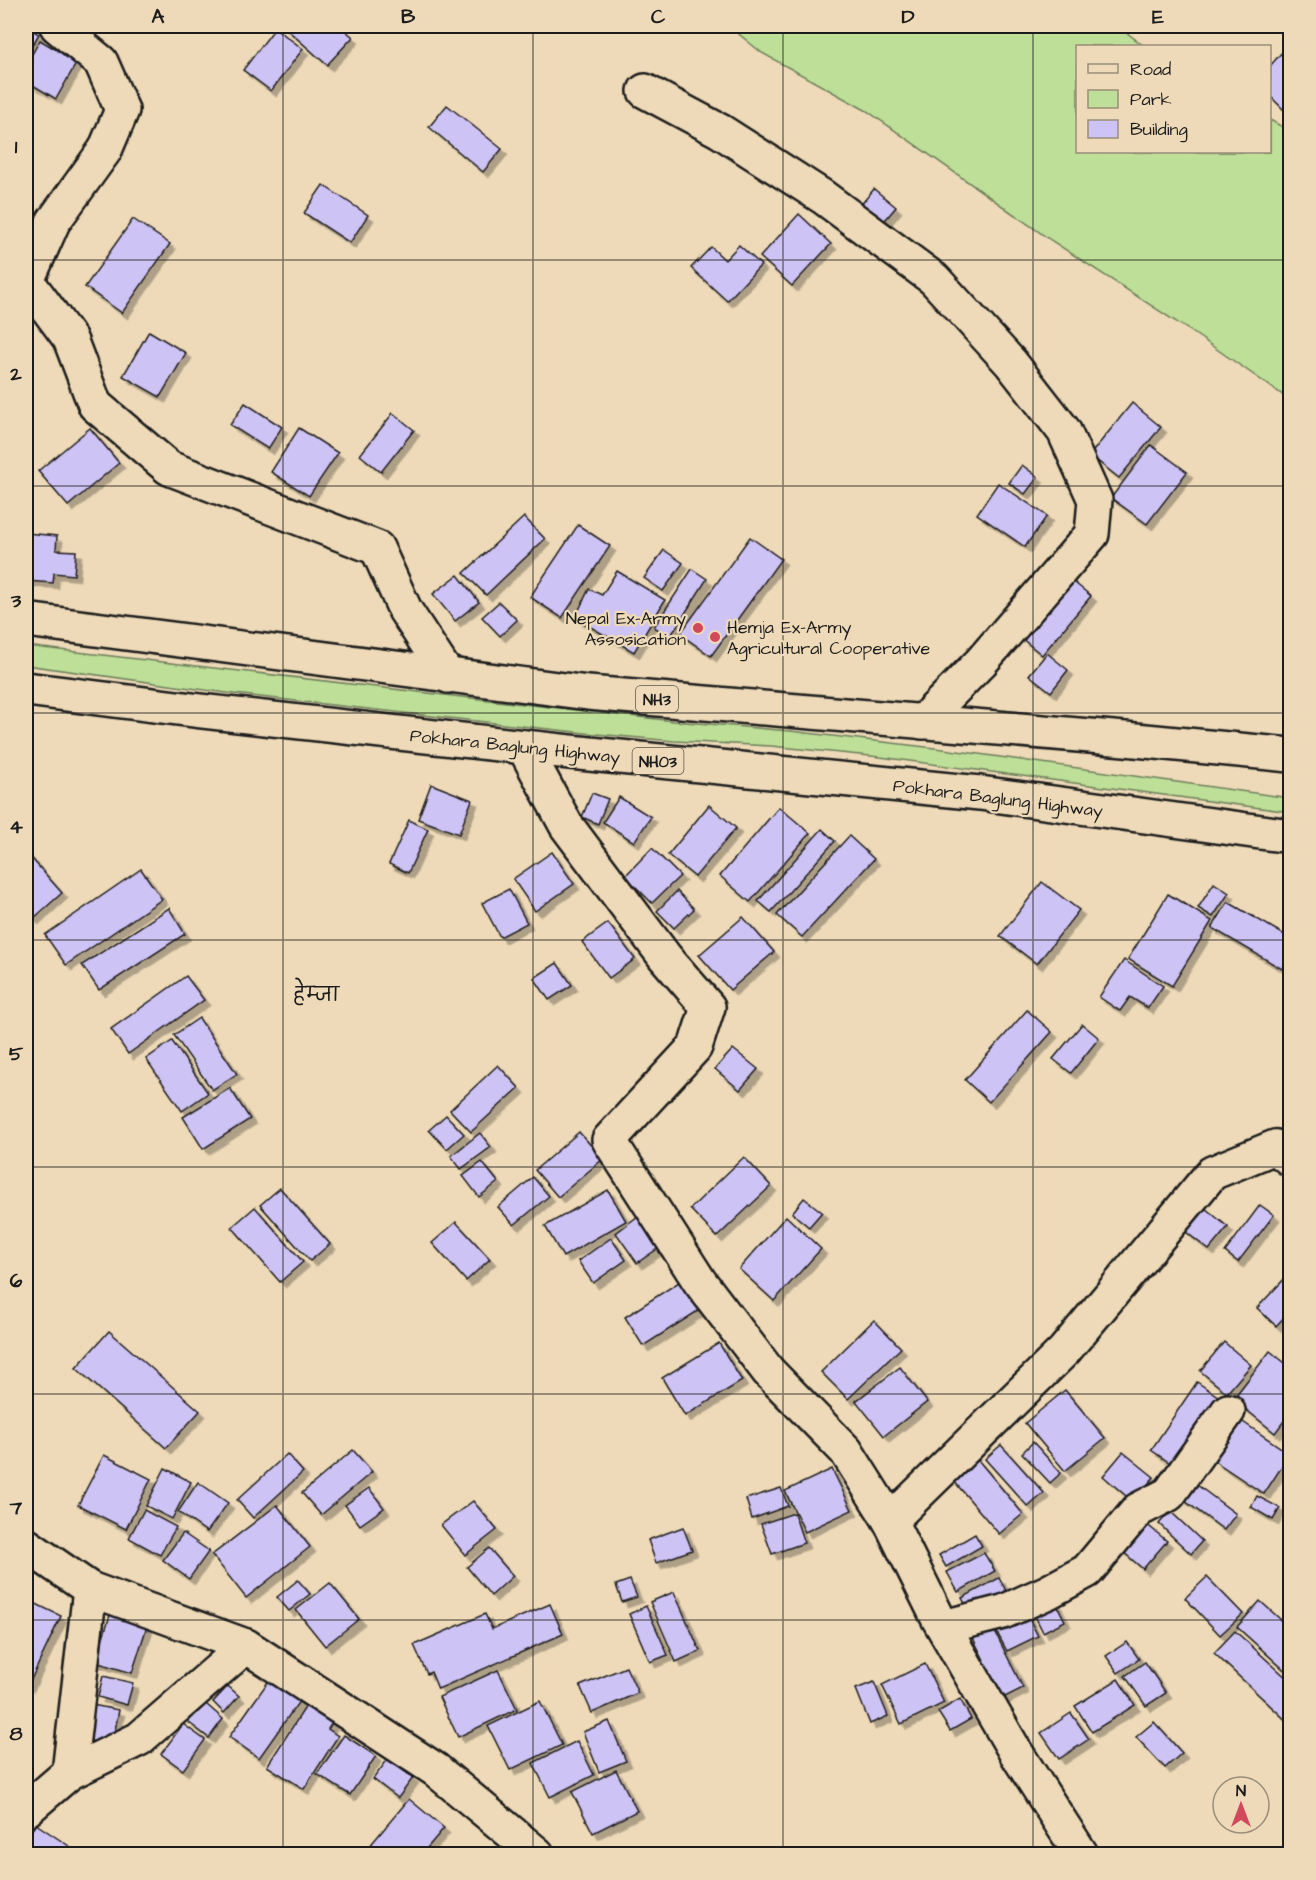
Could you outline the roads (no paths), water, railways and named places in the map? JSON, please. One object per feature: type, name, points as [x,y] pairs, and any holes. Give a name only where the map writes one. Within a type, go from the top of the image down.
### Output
[{"type":"main road","points":[[57,26],[100,63],[122,110],[105,150],[53,222],[26,280],[70,339],[94,405],[169,468],[377,548],[405,610],[448,676]]},
{"type":"main road","points":[[645,91],[720,131],[824,197],[934,279],[1011,363],[1064,431],[1095,500],[1092,534],[981,662],[922,722]]},
{"type":"main road","name":"NH3","points":[[26,620],[588,693],[1290,755]]},
{"type":"main road","name":"Pokhara Baglung Highway","points":[[26,689],[524,747],[980,793],[1290,836]]},
{"type":"main road","points":[[524,747],[566,825],[665,957],[708,1007],[695,1047],[609,1140],[700,1282],[768,1371],[846,1451],[890,1521],[944,1627],[1015,1751],[1081,1854]]},
{"type":"main road","points":[[890,1521],[1064,1351],[1212,1173],[1275,1147],[1290,1159]]},
{"type":"main road","points":[[944,1627],[1003,1612],[1087,1571],[1138,1510],[1169,1494],[1228,1411]]},
{"type":"main road","points":[[26,1545],[90,1589],[246,1646],[436,1770],[537,1854]]},
{"type":"main road","points":[[69,1773],[90,1589]]},
{"type":"main road","points":[[26,1810],[69,1773],[139,1739],[246,1646]]},
{"type":"place","name":"Nepal Ex-Army Assosication","points":[[698,628]]},
{"type":"place","name":"Hemja Ex-Army Agricultural Cooperative","points":[[715,637]]},
{"type":"district","name":"हेम्जा","points":[[316,994]]}]
